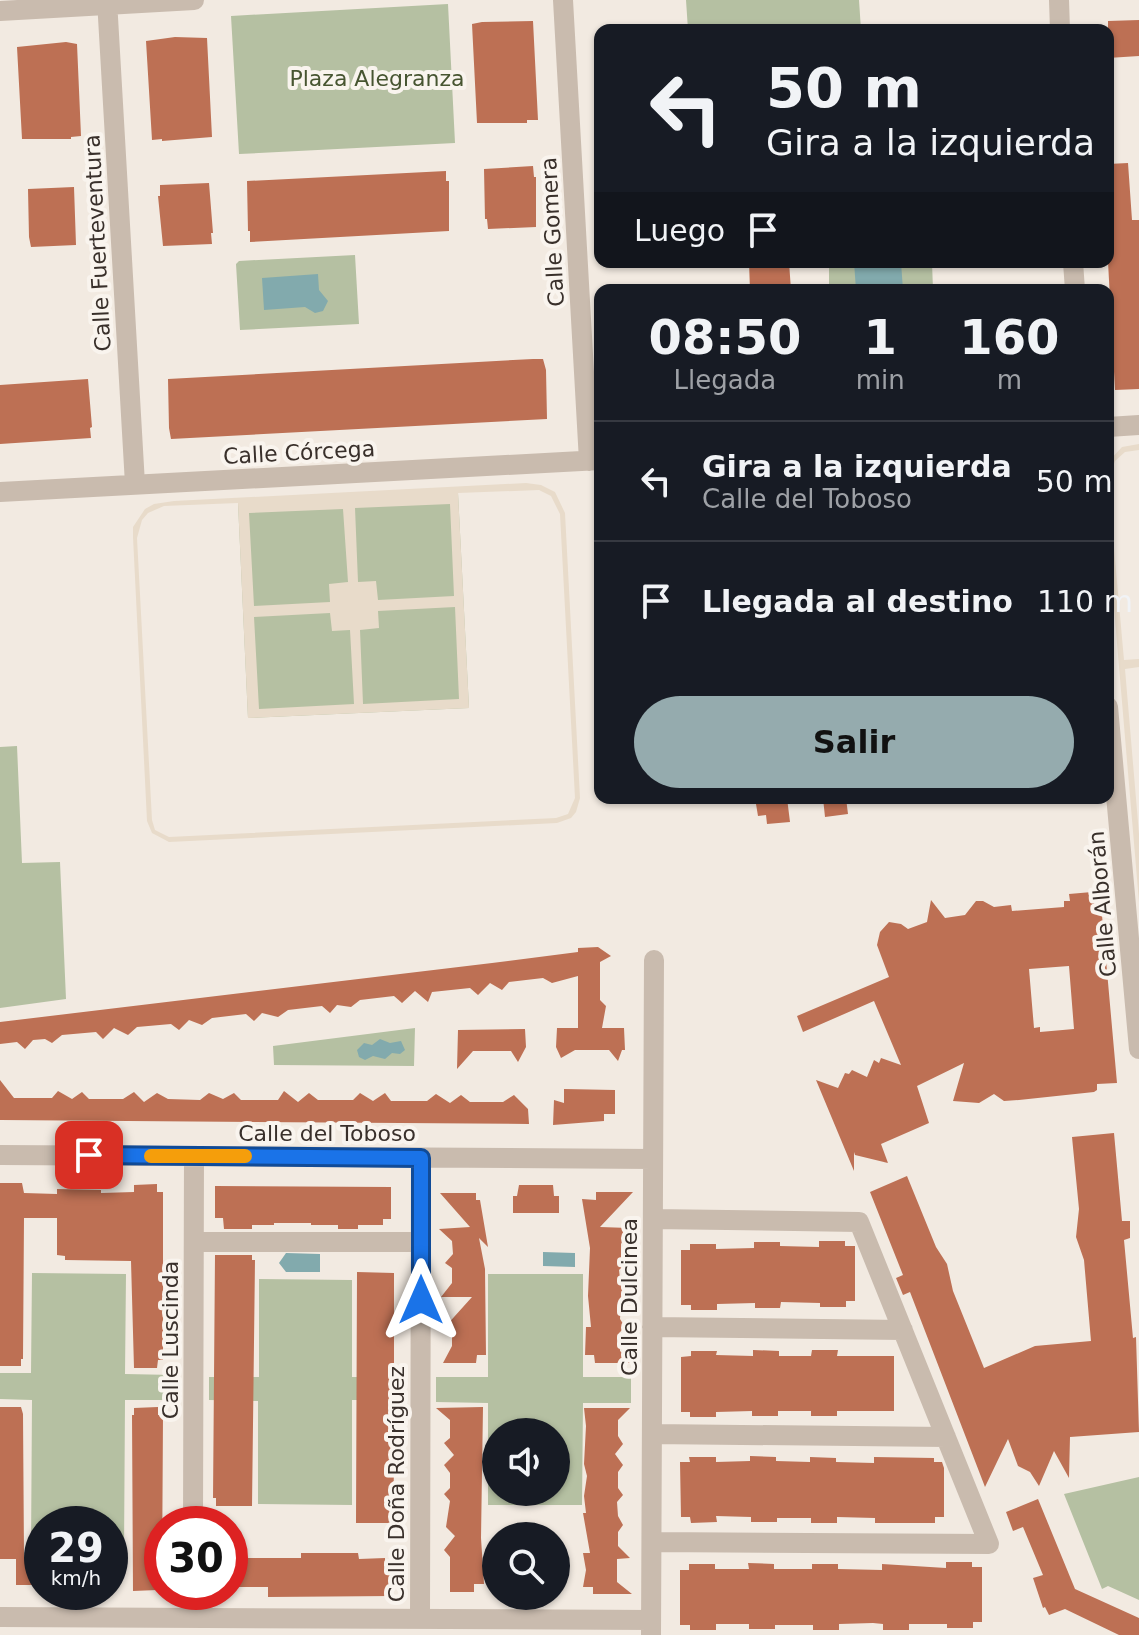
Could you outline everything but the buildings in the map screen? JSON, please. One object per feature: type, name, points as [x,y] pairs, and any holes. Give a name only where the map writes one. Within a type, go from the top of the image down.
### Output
[{"type":"street","points":[[0,11],[194,0]]},
{"type":"street","name":"Calle Gomera","points":[[563,0],[594,461]]},
{"type":"street","points":[[1059,0],[1060,24]]},
{"type":"street","name":"Calle Fuerteventura","points":[[107,3],[135,484]]},
{"type":"street","points":[[1114,427],[1139,425]]},
{"type":"street","name":"Calle Córcega","points":[[0,492],[594,461]]},
{"type":"street","name":"Calle Alborán","points":[[1114,773],[1139,1049]]},
{"type":"street","name":"Calle Dulcinea","points":[[651,1627],[654,960]]},
{"type":"street","name":"Calle del Toboso","points":[[0,1155],[653,1159]]},
{"type":"street","name":"Calle Luscinda","points":[[193,1506],[194,1156]]},
{"type":"street","name":"Calle Doña Rodríguez","points":[[420,1619],[421,1158]]},
{"type":"street","points":[[652,1542],[989,1544],[859,1222],[653,1219]]},
{"type":"street","points":[[194,1242],[421,1242]]},
{"type":"street","points":[[652,1327],[903,1330]]},
{"type":"street","points":[[652,1434],[946,1437]]},
{"type":"street","points":[[193,1610],[193,1618]]},
{"type":"street","points":[[0,1617],[420,1619],[651,1627]]},
{"type":"green space","points":[[686,0],[859,0],[861,24],[688,24]]},
{"type":"green space","name":"Plaza Alegranza","points":[[448,4],[455,143],[239,154],[231,16]]},
{"type":"green space","points":[[355,255],[359,324],[240,330],[236,264],[239,261]]},
{"type":"green space","points":[[829,268],[932,268],[933,284],[829,284]]},
{"type":"green space","points":[[458,493],[469,708],[248,718],[238,503]]},
{"type":"green space","points":[[17,746],[22,863],[60,862],[66,999],[0,1008],[0,747]]},
{"type":"green space","points":[[415,1028],[414,1066],[274,1065],[273,1046]]},
{"type":"green space","points":[[32,1273],[126,1274],[125,1374],[174,1375],[174,1400],[125,1400],[124,1506],[31,1506],[32,1400],[0,1399],[0,1373],[31,1373]]},
{"type":"green space","points":[[488,1274],[583,1274],[583,1377],[631,1377],[631,1403],[583,1403],[582,1505],[570,1505],[570,1418],[488,1418],[488,1403],[436,1402],[436,1377],[488,1377]]},
{"type":"green space","points":[[259,1279],[352,1280],[352,1377],[403,1377],[403,1400],[352,1400],[352,1505],[258,1504],[258,1401],[209,1400],[209,1377],[259,1377]]},
{"type":"green space","points":[[1139,1477],[1139,1600],[1108,1586],[1102,1589],[1064,1494]]},
{"type":"shaded area","points":[[1139,444],[1139,450],[1125,452],[1114,464],[1114,456],[1122,447]]},
{"type":"shaded area","points":[[526,483],[541,485],[555,492],[565,513],[580,798],[576,812],[571,818],[557,823],[169,842],[152,833],[147,821],[133,527],[145,509],[154,504]],"holes":[[[539,490],[551,496],[560,514],[575,798],[568,814],[556,818],[169,837],[155,830],[137,538],[142,520],[148,513],[164,506],[238,503],[248,718],[469,708],[458,493]],[[450,504],[454,596],[378,600],[376,581],[358,582],[355,508]],[[343,509],[348,582],[329,584],[330,602],[254,606],[249,513]],[[455,607],[459,699],[363,704],[360,630],[379,628],[378,611]],[[330,613],[332,631],[350,630],[354,704],[259,709],[254,617]]]},
{"type":"shaded area","points":[[1114,548],[1124,660],[1139,659],[1139,667],[1125,669],[1139,834],[1139,902],[1114,608]]},
{"type":"water","points":[[854,268],[901,268],[903,284],[856,284]]},
{"type":"water","points":[[318,274],[319,290],[328,301],[323,311],[315,313],[305,307],[264,310],[262,278]]},
{"type":"water","points":[[380,1039],[390,1043],[401,1041],[405,1050],[400,1054],[392,1053],[385,1059],[373,1056],[365,1060],[359,1057],[357,1050],[364,1043],[372,1045]]},
{"type":"water","points":[[543,1252],[575,1253],[575,1267],[543,1266]]},
{"type":"water","points":[[286,1253],[320,1254],[320,1272],[286,1272],[279,1263]]},
{"type":"slow traffic","points":[[151,1156],[245,1156]]},
{"type":"route","points":[[89,1155],[421,1158],[421,1300]]}]
